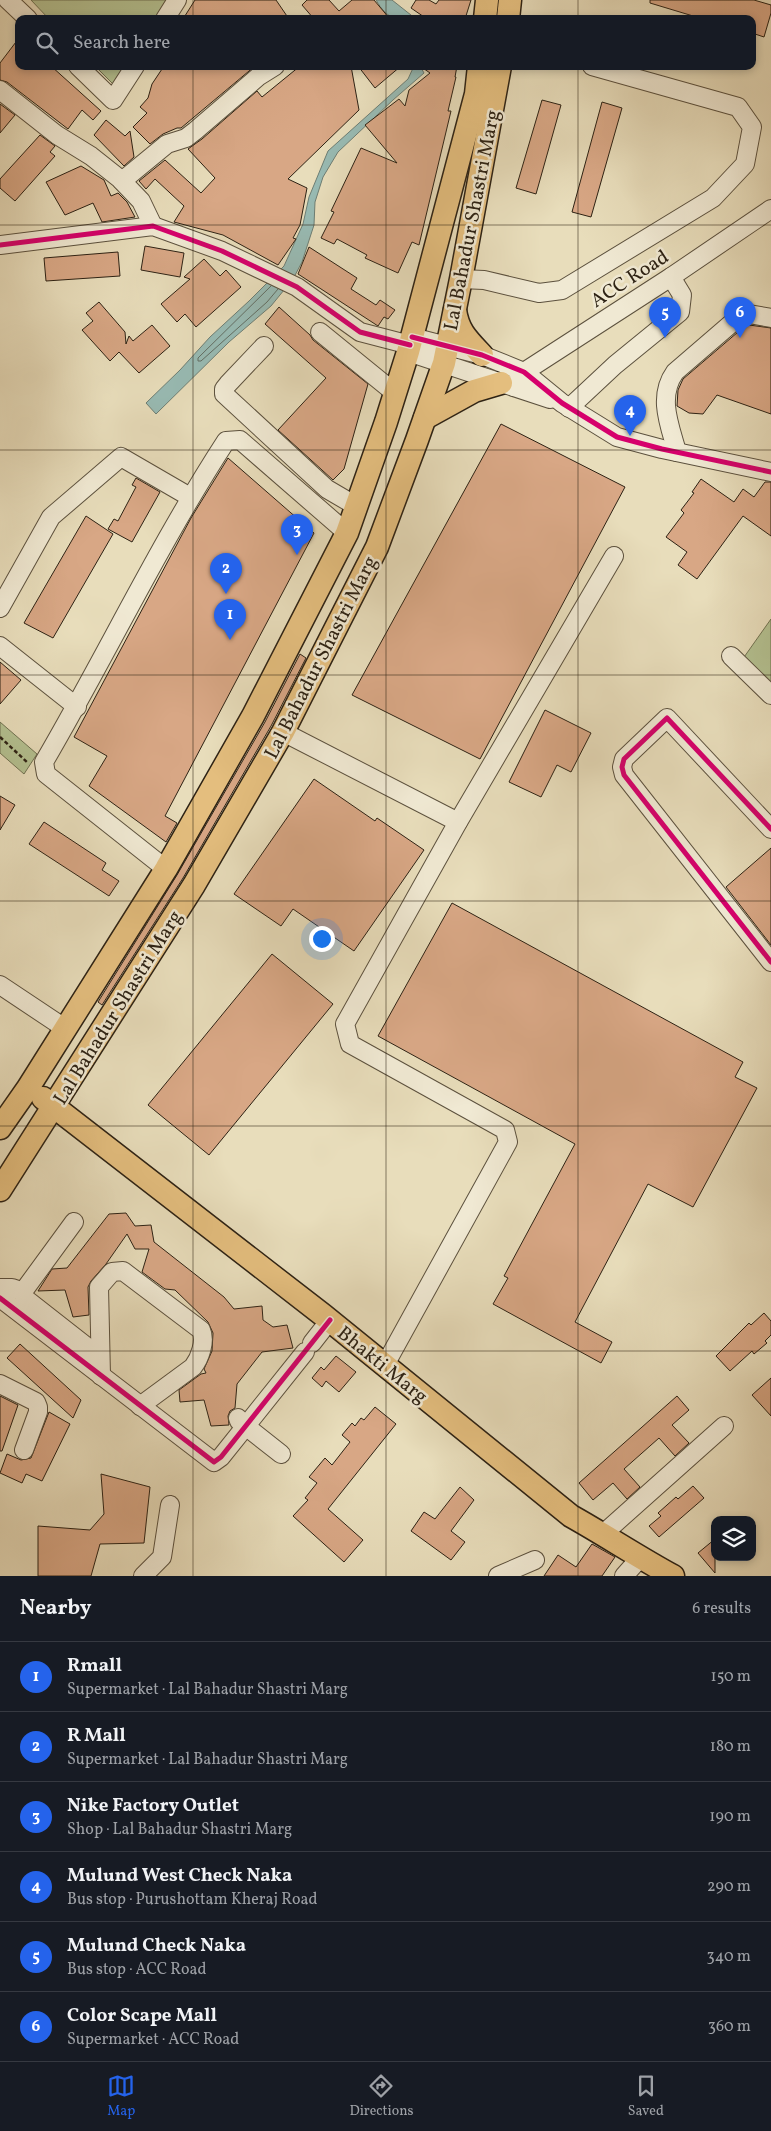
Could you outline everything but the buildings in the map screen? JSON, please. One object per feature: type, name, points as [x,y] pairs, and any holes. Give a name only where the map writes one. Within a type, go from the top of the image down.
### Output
[{"type":"main road","points":[[485,15],[487,0]]},
{"type":"main road","points":[[508,15],[510,0]]},
{"type":"main road","name":"Lal Bahadur Shastri Marg","points":[[1,1185],[40,1128],[194,884],[283,732],[377,547],[425,418],[446,354],[461,280],[484,100],[480,70]]},
{"type":"main road","name":"Lal Bahadur Shastri Marg","points":[[2,1124],[28,1088],[166,870],[253,716],[347,533],[395,393],[484,100],[498,70]]},
{"type":"main road","points":[[455,309],[457,325],[465,338],[482,355]]},
{"type":"main road","points":[[425,418],[474,391],[513,380]]},
{"type":"main road","points":[[75,1073],[72,1087],[73,1102],[88,1132]]},
{"type":"main road","name":"Bhakti Marg","points":[[28,1088],[88,1132],[327,1318],[571,1516],[673,1576]]},
{"type":"main road","points":[[40,1128],[59,1123],[88,1132]]},
{"type":"street","points":[[8,0],[24,15]]},
{"type":"street","points":[[168,15],[177,0]]},
{"type":"street","points":[[82,70],[113,100],[132,70]]},
{"type":"street","points":[[122,181],[167,144],[186,138],[195,132],[268,70]]},
{"type":"street","points":[[461,280],[484,280],[539,293],[562,290],[713,198],[744,164],[752,127],[738,107],[606,70]]},
{"type":"street","points":[[0,90],[57,135],[91,156],[122,181],[141,201],[153,226]]},
{"type":"street","name":"ACC Road","points":[[513,380],[771,209]]},
{"type":"street","points":[[0,245],[153,226],[222,251],[297,287],[360,332],[446,354],[513,380],[566,405],[617,437],[771,472]]},
{"type":"street","points":[[566,405],[680,312],[682,295],[670,277]]},
{"type":"street","points":[[677,452],[665,404],[668,383],[674,372],[740,316],[749,314],[771,318]]},
{"type":"street","points":[[320,332],[395,393]]},
{"type":"street","points":[[264,346],[228,384],[224,389],[224,394],[327,489],[356,506]]},
{"type":"street","points":[[446,354],[482,355],[513,380]]},
{"type":"street","points":[[166,870],[46,774],[44,762],[77,707],[190,497],[226,441],[240,440],[347,533]]},
{"type":"street","points":[[0,608],[51,517],[121,457],[190,497]]},
{"type":"street","points":[[385,1365],[508,1142],[505,1130],[350,1044],[345,1024],[458,822],[614,556]]},
{"type":"street","points":[[0,646],[77,707]]},
{"type":"street","points":[[731,656],[771,696]]},
{"type":"street","points":[[771,829],[667,718],[624,759],[622,767],[624,775],[771,962]]},
{"type":"street","points":[[283,732],[458,822]]},
{"type":"street","points":[[0,985],[66,1029]]},
{"type":"street","points":[[74,1222],[24,1288],[23,1294],[26,1299],[100,1357]]},
{"type":"street","points":[[101,1376],[99,1287],[112,1272],[118,1270],[123,1271],[201,1330],[203,1335],[198,1360],[193,1367],[140,1406]]},
{"type":"street","points":[[0,1288],[18,1290]]},
{"type":"street","points":[[0,1298],[214,1462],[218,1460],[246,1426],[309,1345],[327,1318]]},
{"type":"street","points":[[0,1312],[50,1352]]},
{"type":"street","points":[[0,1384],[36,1402],[38,1407],[38,1412],[24,1450]]},
{"type":"street","points":[[246,1426],[281,1454]]},
{"type":"street","points":[[603,1534],[724,1426]]},
{"type":"street","points":[[143,1576],[162,1557],[170,1505]]},
{"type":"street","points":[[624,1576],[640,1558]]},
{"type":"street","points":[[498,1576],[536,1560]]},
{"type":"path","points":[[0,737],[30,764],[46,774]]},
{"type":"green space","points":[[31,0],[172,0],[163,15],[45,15]]},
{"type":"green space","points":[[99,70],[127,70],[116,87]]},
{"type":"green space","points":[[771,619],[771,686],[742,660]]},
{"type":"green space","points":[[0,722],[37,754],[24,774],[0,753]]},
{"type":"water","points":[[376,0],[392,0],[411,15],[388,15]]},
{"type":"water","points":[[412,70],[422,70],[424,73],[338,152],[323,177],[315,202],[314,225],[302,262],[293,279],[271,306],[229,342],[156,414],[146,403],[210,337],[284,266],[303,224],[309,197],[328,151],[408,79]]},
{"type":"cycle path","points":[[0,245],[153,226],[222,251],[297,287],[360,332],[410,345]]},
{"type":"cycle path","points":[[412,337],[482,355],[524,372],[562,403],[617,437],[662,449],[771,472]]},
{"type":"cycle path","points":[[771,829],[667,718],[624,759],[622,767],[624,775],[771,962]]},
{"type":"cycle path","points":[[0,1298],[214,1462],[221,1457],[330,1320]]},
{"type":"place","name":"Mulund Check Naka","points":[[665,338]]},
{"type":"place","name":"Color Scape Mall","points":[[740,338]]},
{"type":"place","name":"Mulund West Check Naka","points":[[630,436]]},
{"type":"place","name":"Nike Factory Outlet","points":[[297,555]]},
{"type":"place","name":"R Mall","points":[[226,594]]},
{"type":"place","name":"Rmall","points":[[230,640]]}]
